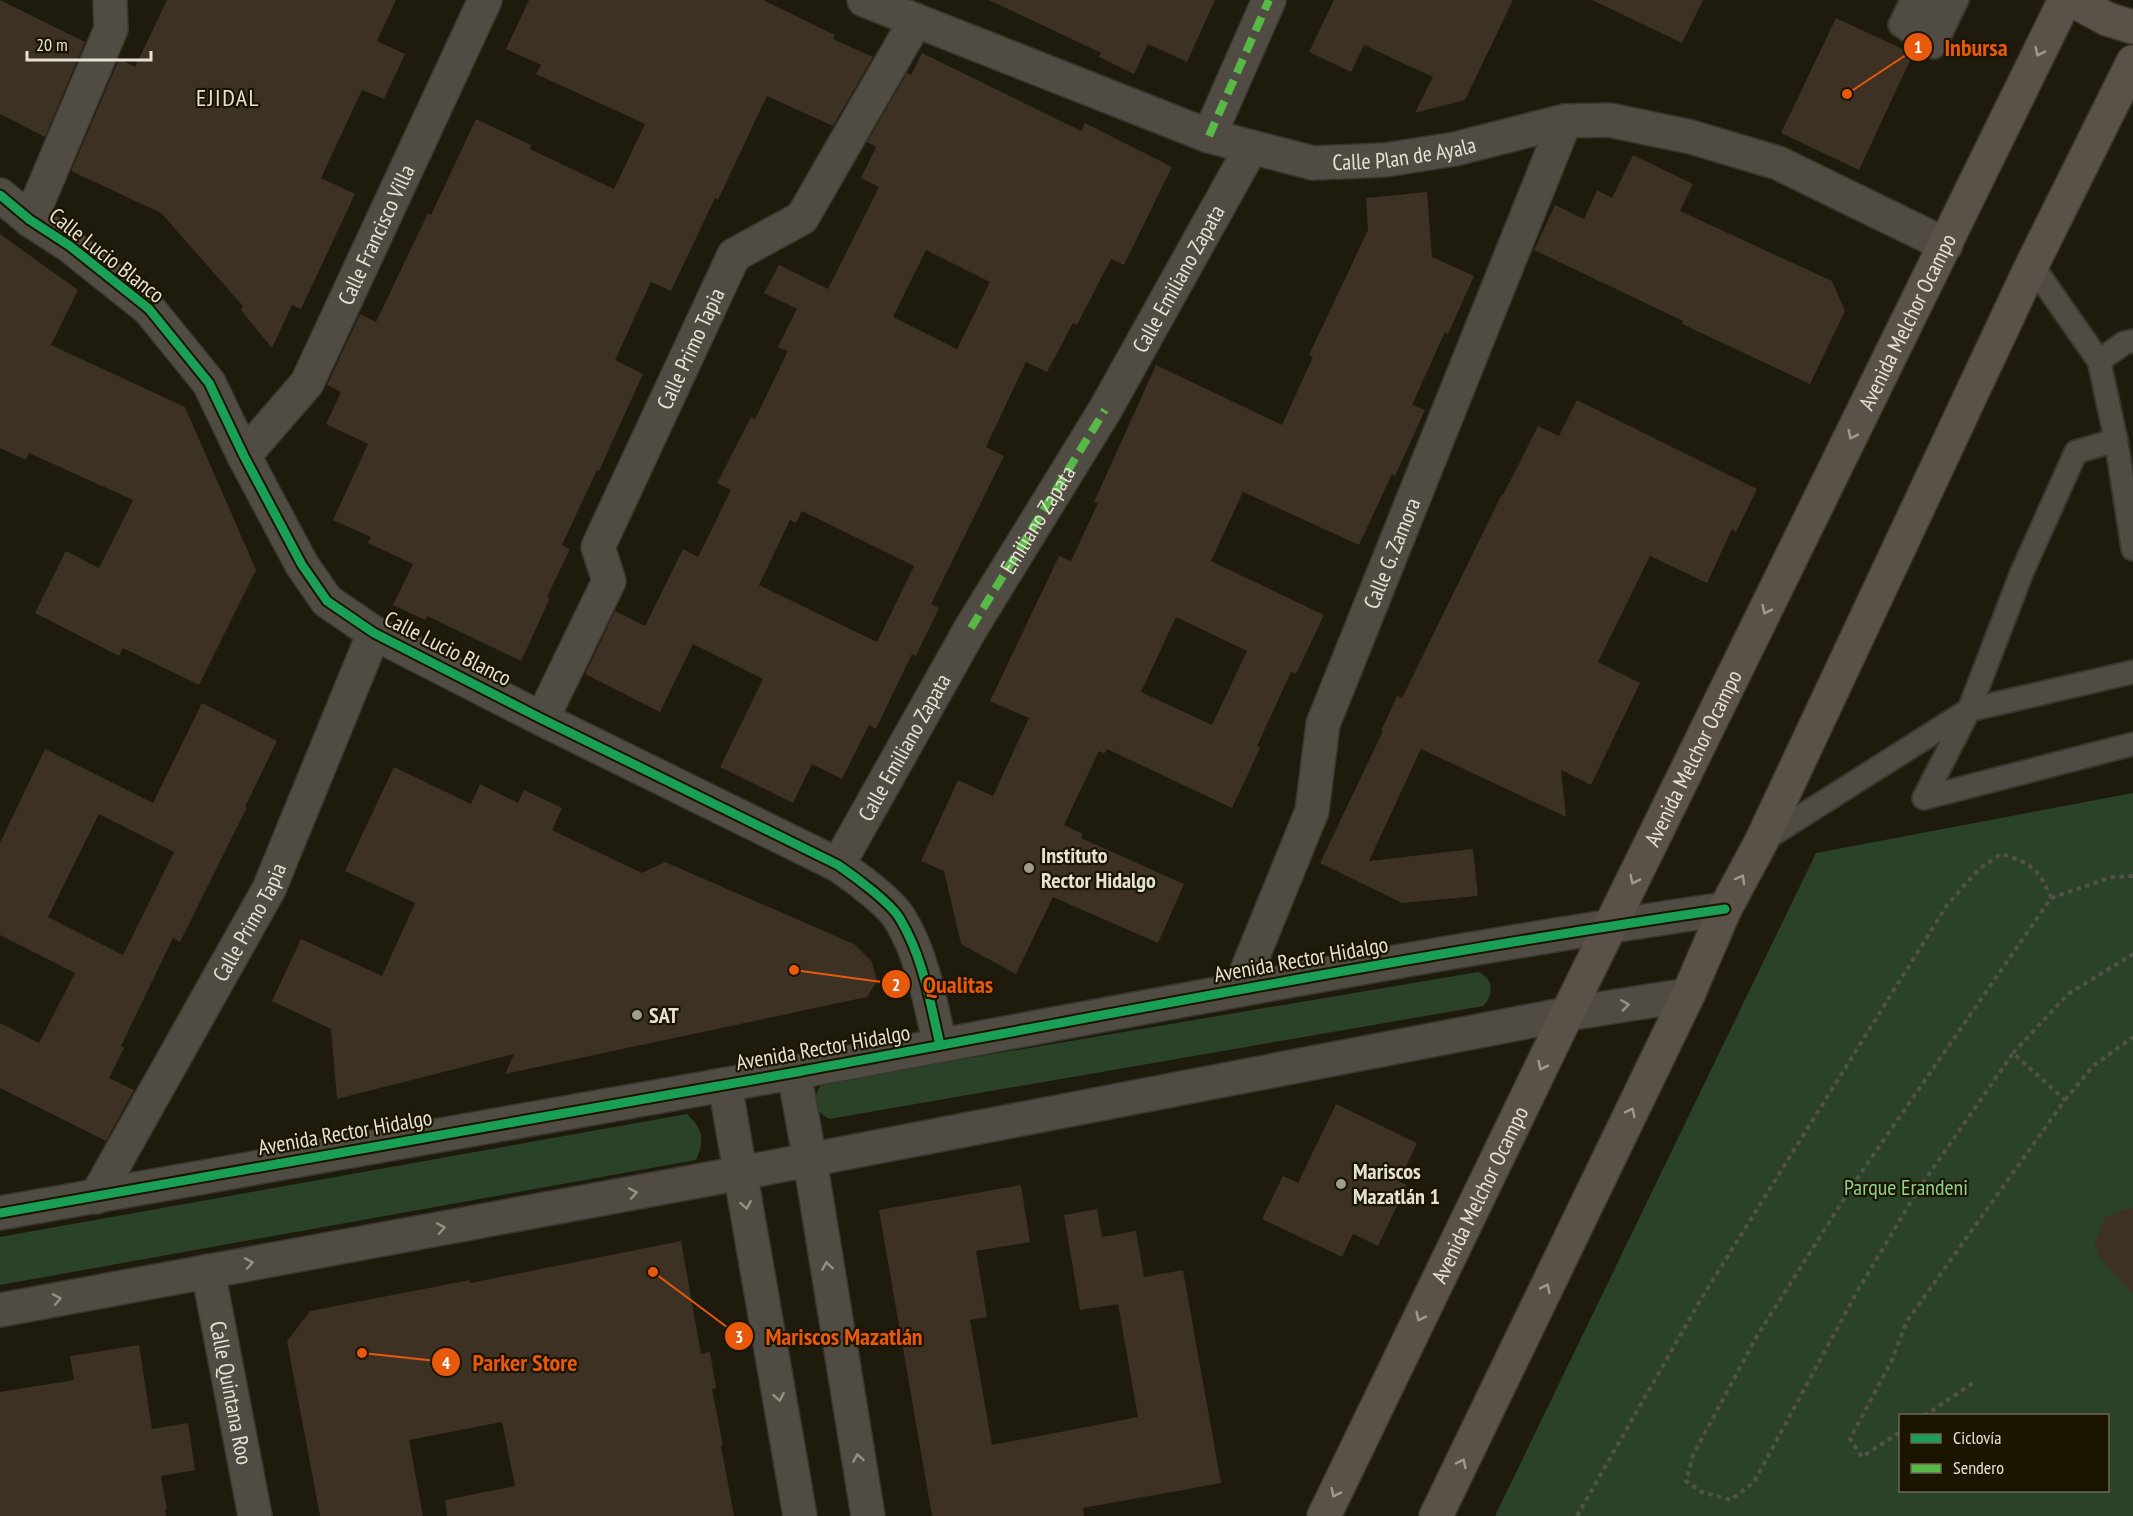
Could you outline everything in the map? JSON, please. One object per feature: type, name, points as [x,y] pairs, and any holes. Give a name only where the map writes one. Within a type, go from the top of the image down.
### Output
[{"type":"main road","name":"Avenida Melchor Ocampo","points":[[1324,1516],[2065,0]]},
{"type":"main road","points":[[2072,0],[2107,19],[2133,27]]},
{"type":"main road","points":[[1436,1516],[1688,995],[1725,909],[1761,842],[2032,265],[2133,62]]},
{"type":"street","points":[[30,220],[111,29],[110,0]]},
{"type":"street","name":"Calle Francisco Villa","points":[[244,456],[307,383],[485,0]]},
{"type":"street","name":"Calle Plan de Ayala","points":[[864,0],[1209,136],[1312,163],[1384,160],[1455,149],[1564,121],[1609,120],[1692,136],[1778,163],[1946,245]]},
{"type":"street","points":[[1209,136],[1269,0]]},
{"type":"street","name":"Calle Primo Tapia","points":[[542,719],[609,581],[598,547],[734,255],[802,219],[916,20]]},
{"type":"street","name":"Calle G. Zamora","points":[[1239,990],[1312,811],[1323,724],[1564,121]]},
{"type":"street","name":"Calle Emiliano Zapata","points":[[1105,410],[1251,148]]},
{"type":"street","name":"Calle Lucio Blanco","points":[[0,195],[30,220],[70,246],[149,309],[210,383],[244,456],[302,565],[327,601],[375,633],[542,719],[838,865],[860,880],[900,917],[922,969],[940,1045]]},
{"type":"street","name":"Emiliano Zapata","points":[[971,628],[1105,410]]},
{"type":"street","name":"Calle Emiliano Zapata","points":[[838,865],[971,628]]},
{"type":"street","name":"Calle Primo Tapia","points":[[96,1197],[269,889],[375,633]]},
{"type":"street","name":"Avenida Rector Hidalgo","points":[[0,1213],[794,1073],[1239,990],[1611,925],[1725,909]]},
{"type":"street","points":[[0,1310],[810,1160],[1568,1014],[1688,995]]},
{"type":"street","points":[[794,1073],[868,1516]]},
{"type":"street","points":[[725,1085],[800,1516]]},
{"type":"street","name":"Calle Quintana Roo","points":[[208,1271],[255,1516]]},
{"type":"lane","points":[[1912,0],[1900,25],[1934,47],[1957,0]]},
{"type":"lane","points":[[1918,36],[1934,0]]},
{"type":"lane","points":[[2032,265],[2099,361],[2116,440],[2133,549]]},
{"type":"lane","points":[[2099,361],[2130,336]]},
{"type":"lane","points":[[2116,440],[2076,452],[2022,572],[1969,710],[1924,798],[2133,744]]},
{"type":"lane","points":[[1761,842],[1969,710],[2133,672]]},
{"type":"path","points":[[1577,1516],[1701,1299],[1947,905],[1979,869],[2001,854],[2023,860],[2044,879],[2051,898]]},
{"type":"path","points":[[2133,876],[2112,877],[2051,898],[1856,1180],[1757,1336],[1693,1455],[1686,1481],[1702,1492],[1731,1500],[1754,1482],[1870,1270],[1918,1190],[2013,1053],[2068,994],[2133,954]]},
{"type":"path","points":[[1899,1433],[1863,1457],[1850,1439],[1891,1362],[1907,1321],[2065,1100],[2092,1066],[2133,1037]]},
{"type":"path","points":[[2013,1053],[2065,1100]]},
{"type":"path","points":[[1927,1414],[1976,1381]]},
{"type":"green space","name":"Parque Erandeni","points":[[2133,793],[2133,1516],[1495,1516],[1816,853]]},
{"type":"green space","points":[[1478,972],[1487,978],[1491,987],[1487,1002],[1483,1006],[829,1119],[819,1112],[815,1103],[816,1094],[822,1083]]},
{"type":"green space","points":[[687,1114],[701,1135],[701,1146],[696,1160],[0,1285],[0,1237]]},
{"type":"building","points":[[0,0],[85,42],[45,137],[0,114]]},
{"type":"building","points":[[167,0],[396,0],[377,41],[405,54],[384,99],[362,90],[321,178],[355,194],[301,309],[292,305],[272,348],[241,310],[243,306],[161,213],[71,171],[119,59],[135,67]]},
{"type":"building","points":[[529,0],[763,0],[835,35],[833,39],[873,57],[833,126],[767,96],[718,200],[715,198],[671,291],[651,282],[615,360],[643,374],[562,545],[570,549],[547,597],[550,598],[521,661],[427,616],[425,620],[393,605],[413,564],[368,543],[371,537],[333,520],[368,444],[326,424],[341,392],[327,385],[360,314],[376,322],[428,213],[431,215],[476,119],[531,145],[530,149],[614,189],[645,124],[536,74],[541,65],[506,49]]},
{"type":"building","points":[[989,0],[1215,0],[1187,62],[1148,44],[1134,74],[1099,57],[1101,53]]},
{"type":"building","points":[[1334,0],[1513,0],[1465,100],[1415,113],[1433,77],[1364,45],[1351,72],[1309,52]]},
{"type":"building","points":[[1592,0],[1703,0],[1682,43]]},
{"type":"building","points":[[1836,18],[1913,54],[1859,170],[1781,133]]},
{"type":"building","points":[[922,53],[1081,131],[1085,123],[1172,167],[1124,265],[1111,259],[1077,325],[1073,323],[1047,372],[1026,362],[986,447],[1004,456],[931,604],[939,608],[916,656],[912,654],[876,729],[869,725],[842,779],[812,764],[793,803],[720,767],[763,679],[693,644],[660,712],[585,674],[615,611],[645,626],[683,549],[698,557],[731,490],[717,483],[751,417],[755,419],[788,351],[778,347],[797,309],[764,293],[779,265],[828,289],[879,187],[861,178],[876,147],[867,142],[907,73],[911,75]],"holes":[[[926,250],[990,282],[957,349],[893,317]],[[802,511],[914,566],[877,642],[759,585],[790,520],[796,523]]]},
{"type":"building","points":[[1633,155],[1693,184],[1680,211],[1832,281],[1845,311],[1810,384],[1682,324],[1683,321],[1534,250],[1555,205],[1584,219],[1597,190],[1612,198]]},
{"type":"building","points":[[1427,192],[1432,257],[1474,276],[1448,334],[1445,332],[1412,405],[1425,410],[1395,476],[1392,474],[1359,545],[1243,492],[1211,561],[1324,615],[1296,674],[1291,672],[1257,746],[1260,748],[1232,808],[1107,749],[1104,754],[1099,751],[1064,825],[1083,834],[1081,838],[1184,884],[1158,943],[1053,897],[1016,974],[961,944],[944,871],[921,861],[958,780],[993,796],[1029,718],[990,701],[1059,556],[1071,561],[1098,503],[1094,502],[1156,365],[1282,425],[1313,357],[1309,355],[1368,230],[1366,198]],"holes":[[[1176,617],[1247,651],[1212,725],[1141,692]]]},
{"type":"building","points":[[0,234],[78,290],[51,345],[185,407],[256,570],[199,685],[123,648],[119,656],[35,613],[66,551],[99,568],[133,500],[29,453],[26,460],[0,448]]},
{"type":"building","points":[[1577,400],[1757,489],[1736,532],[1732,529],[1707,583],[1650,556],[1598,662],[1640,683],[1591,785],[1561,770],[1566,817],[1421,749],[1369,861],[1473,849],[1478,896],[1402,903],[1320,863],[1383,731],[1381,731],[1397,696],[1402,698],[1538,426],[1559,436]]},
{"type":"building","points":[[202,703],[277,741],[180,942],[173,938],[121,1046],[124,1048],[109,1078],[134,1090],[106,1141],[0,1088],[0,1023],[39,1043],[75,973],[0,935],[0,843],[45,749],[153,803]],"holes":[[[99,814],[174,852],[123,955],[48,917]]]},
{"type":"building","points":[[394,767],[471,804],[480,784],[518,803],[524,790],[562,808],[552,830],[642,873],[665,862],[854,944],[872,962],[877,981],[867,997],[505,1074],[514,1054],[337,1099],[331,1029],[272,1001],[301,939],[382,976],[415,903],[345,871]]},
{"type":"building","points":[[1336,1104],[1417,1143],[1399,1182],[1407,1185],[1378,1246],[1353,1234],[1342,1257],[1262,1219],[1283,1176],[1298,1183]]},
{"type":"building","points":[[1021,1185],[1030,1242],[976,1251],[987,1317],[970,1320],[992,1445],[1138,1417],[1118,1304],[1080,1310],[1064,1215],[1097,1209],[1102,1237],[1136,1231],[1144,1277],[1183,1270],[1221,1483],[1083,1508],[1084,1516],[932,1516],[879,1210]]},
{"type":"building","points":[[2133,1207],[2133,1294],[2101,1260],[2094,1245],[2105,1217]]},
{"type":"building","points":[[681,1241],[701,1354],[710,1352],[716,1388],[712,1389],[734,1516],[447,1516],[445,1500],[515,1486],[502,1422],[409,1440],[423,1516],[320,1516],[287,1341],[310,1311],[470,1280],[470,1283]]},
{"type":"building","points":[[139,1345],[152,1429],[188,1423],[195,1470],[161,1476],[167,1509],[165,1509],[166,1516],[0,1516],[0,1392],[74,1380],[70,1356]]},
{"type":"marked path","points":[[1209,136],[1269,0]]},
{"type":"marked path","points":[[971,628],[1105,410]]},
{"type":"cycle path","points":[[0,195],[30,220],[70,246],[149,309],[209,383],[244,456],[302,565],[327,601],[374,633],[845,870],[889,905],[900,919],[915,949],[925,980],[940,1045]]},
{"type":"cycle path","points":[[0,1213],[598,1108],[1376,965],[1725,909]]},
{"type":"place","name":"Inbursa","points":[[1847,94]]},
{"type":"place","name":"Instituto Rector Hidalgo","points":[[1029,868]]},
{"type":"place","name":"Qualitas","points":[[794,970]]},
{"type":"place","name":"SAT","points":[[637,1015]]},
{"type":"place","name":"Mariscos Mazatlán 1","points":[[1341,1184]]},
{"type":"place","name":"Mariscos Mazatlán","points":[[653,1272]]},
{"type":"place","name":"Parker Store","points":[[362,1353]]},
{"type":"district","name":"EJIDAL","points":[[228,98]]}]
